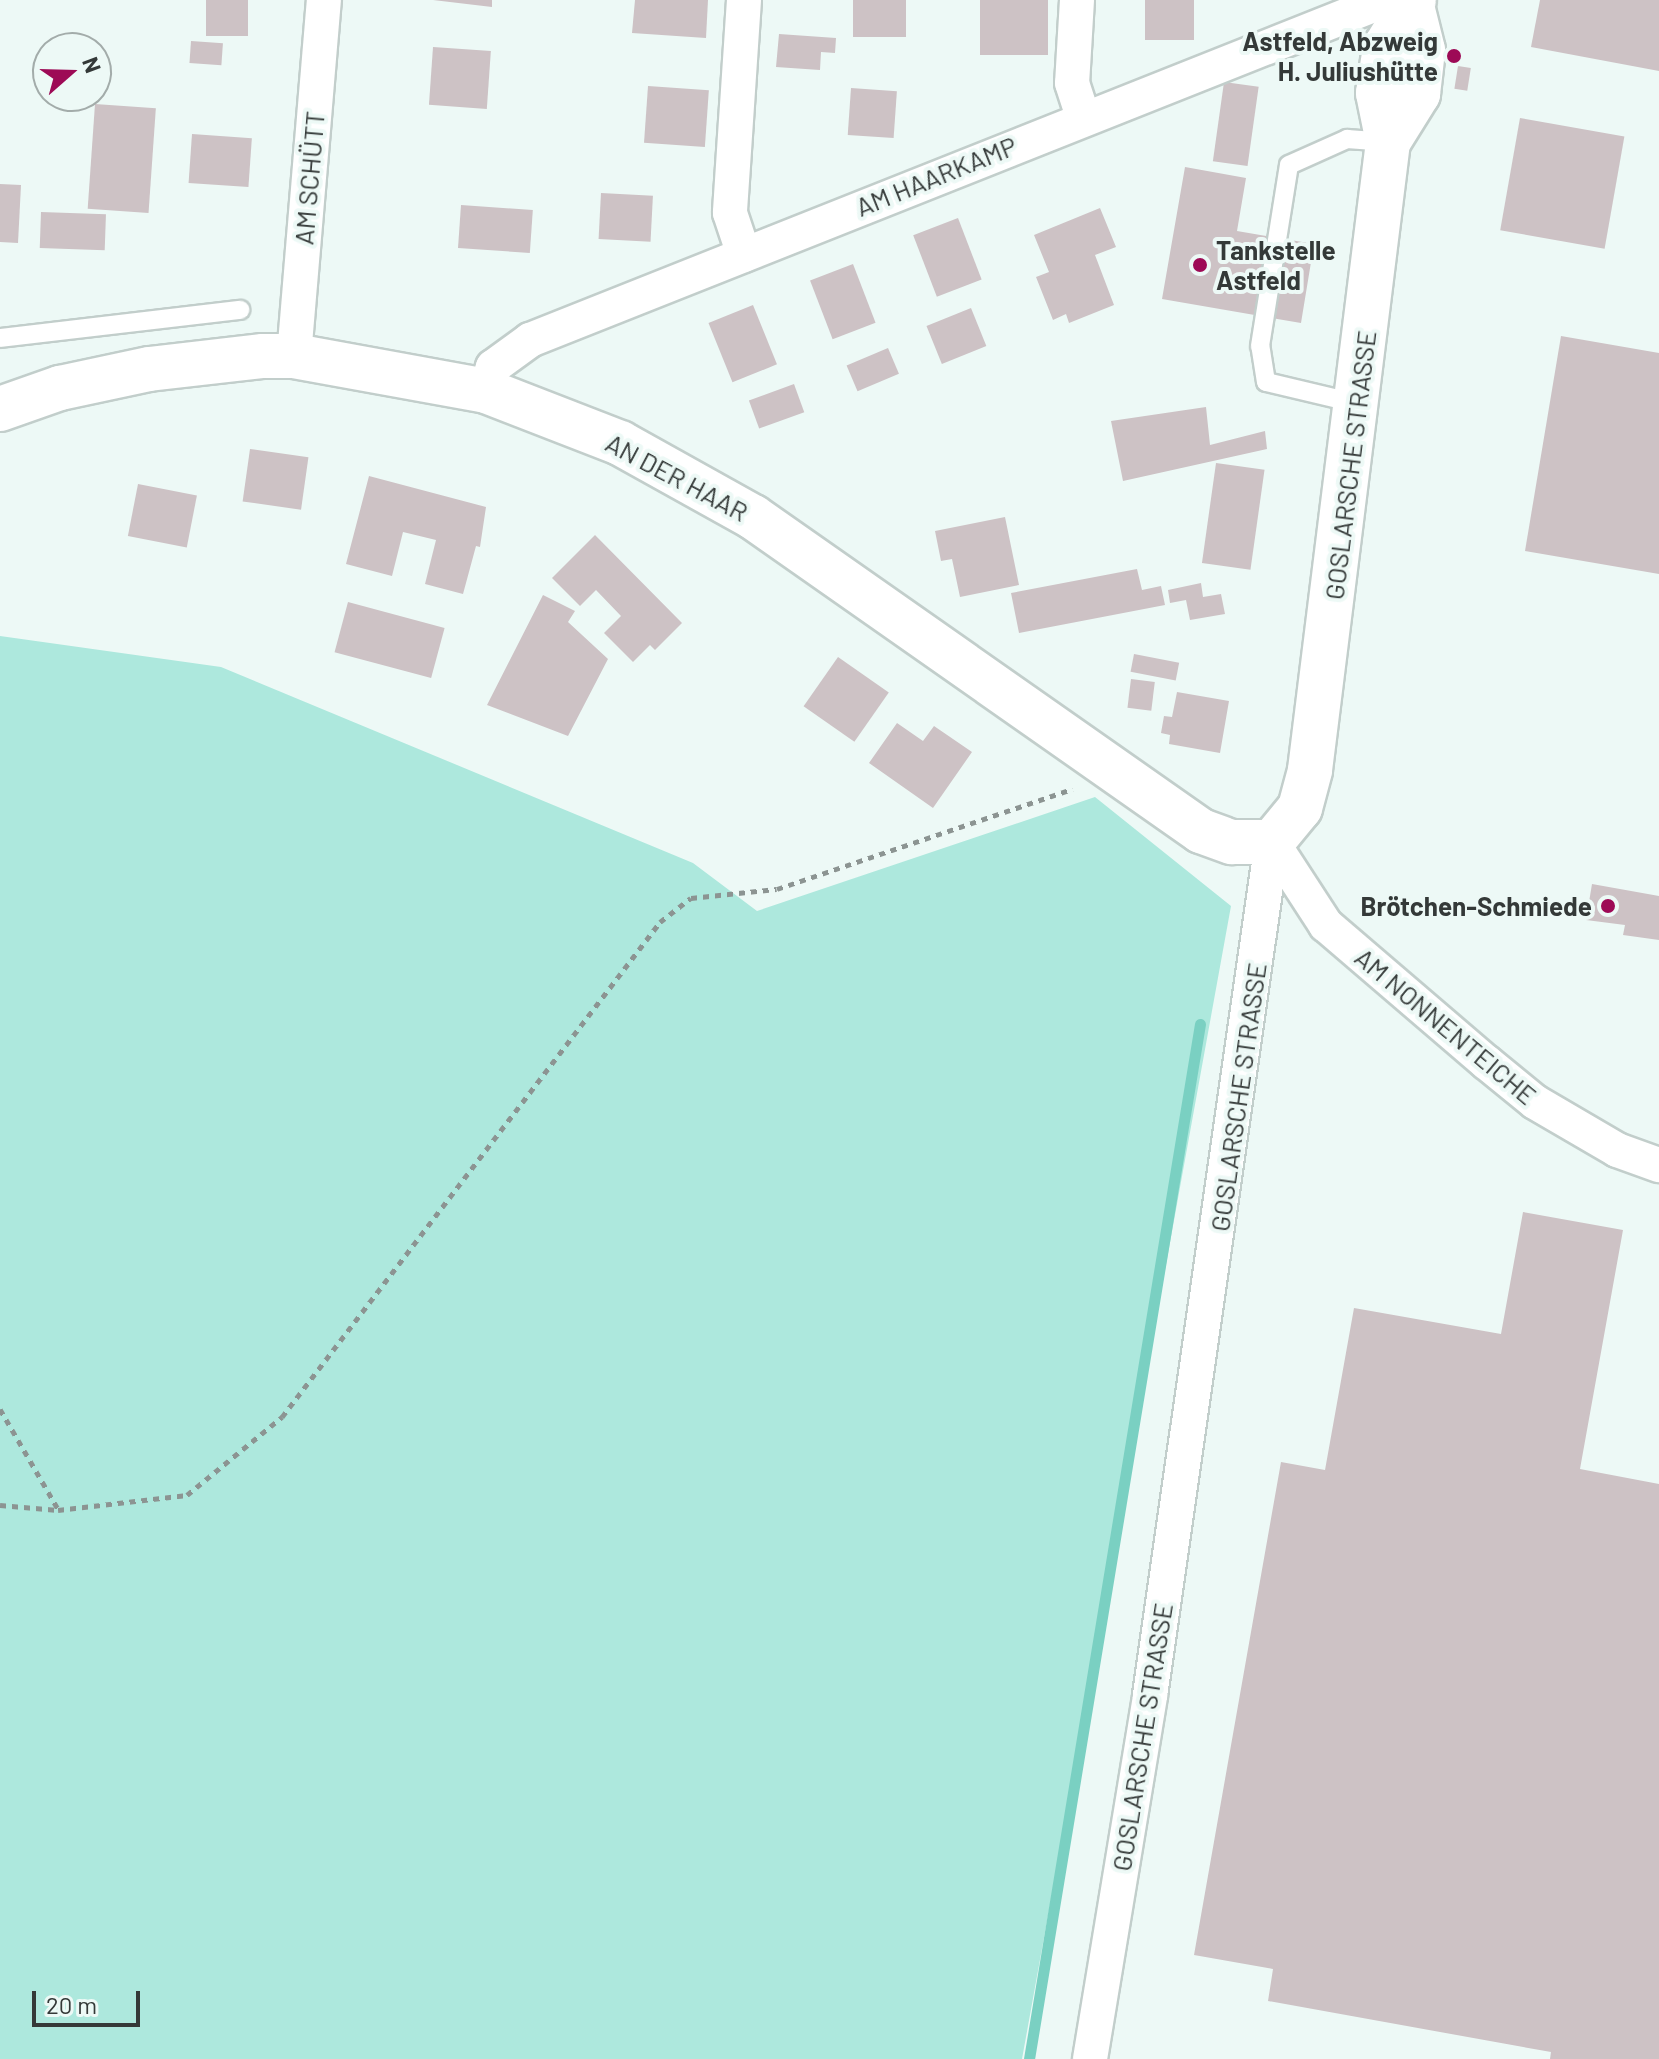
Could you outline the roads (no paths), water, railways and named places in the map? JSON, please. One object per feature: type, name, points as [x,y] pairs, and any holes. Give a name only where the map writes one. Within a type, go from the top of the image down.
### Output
[{"type":"street","name":"AM SCHÜTT","points":[[294,356],[324,0]]},
{"type":"street","points":[[744,0],[730,213],[744,255]]},
{"type":"street","points":[[1077,0],[1072,83],[1083,117]]},
{"type":"street","name":"AM HAARKAMP","points":[[486,391],[493,367],[530,340],[1083,117],[1378,3],[1413,3]]},
{"type":"street","name":"GOSLARSCHE STRASSE","points":[[1090,2059],[1153,1679],[1272,842],[1300,808],[1310,770],[1388,142],[1418,94],[1423,50],[1413,3]]},
{"type":"street","name":"AN DER HAAR","points":[[0,409],[60,388],[149,369],[294,356],[486,391],[620,443],[753,517],[1201,831],[1232,842],[1272,842]]},
{"type":"street","name":"AM NONNENTEICHE","points":[[1272,842],[1326,925],[1499,1072],[1535,1102],[1603,1142],[1659,1165]]},
{"type":"lane","points":[[1356,403],[1266,382],[1260,346],[1289,165],[1347,139],[1388,142]]},
{"type":"lane","points":[[0,338],[240,310]]},
{"type":"waterway","points":[[1029,2059],[1200,1024]]},
{"type":"place","name":"Astfeld, Abzweig H. Juliushütte","points":[[1454,56]]},
{"type":"place","name":"Tankstelle Astfeld","points":[[1200,265]]},
{"type":"place","name":"Brötchen-Schmiede","points":[[1608,906]]}]
